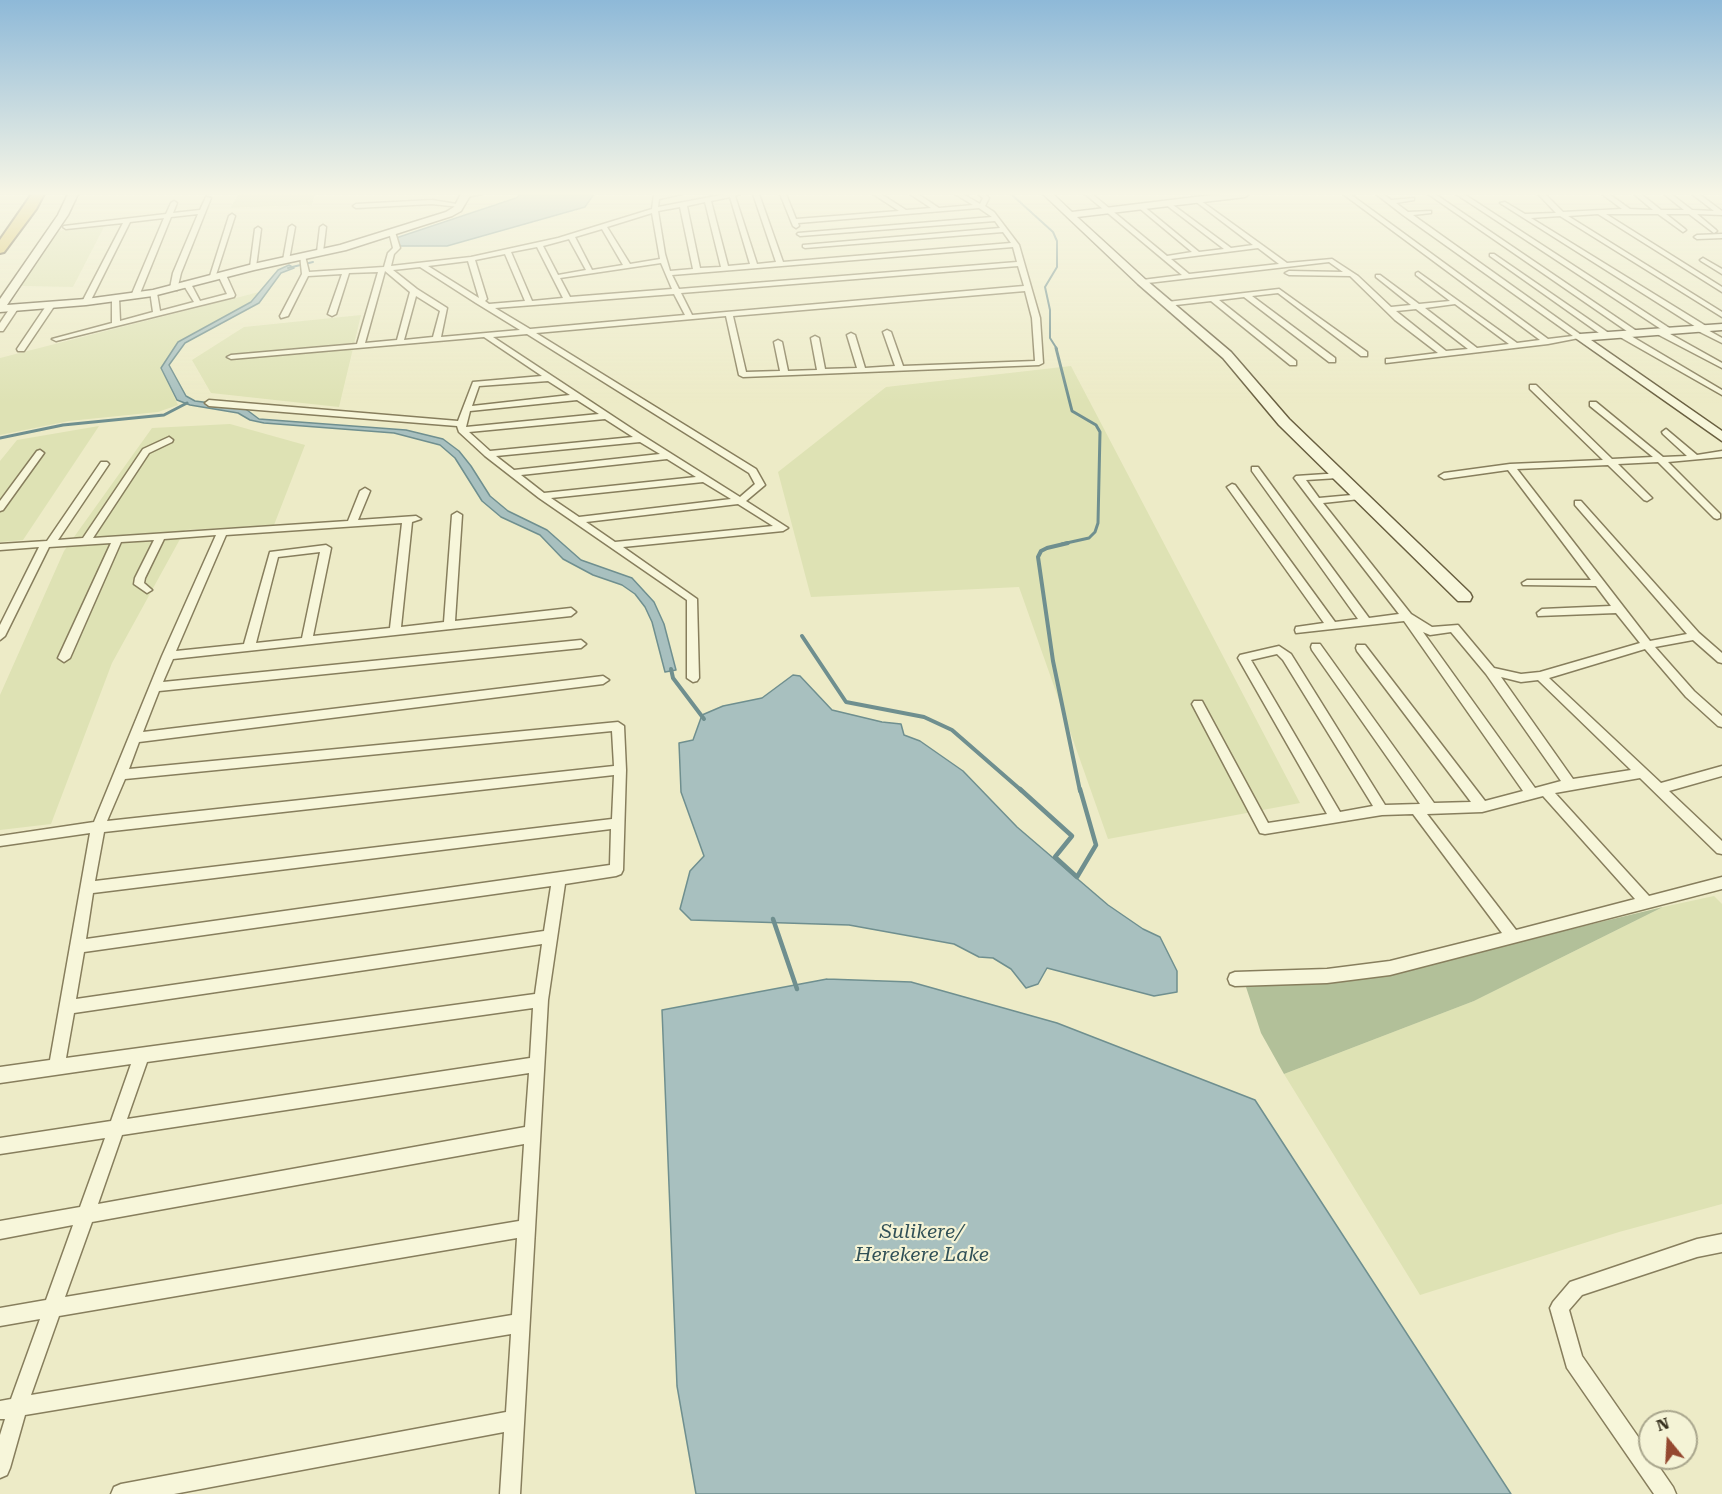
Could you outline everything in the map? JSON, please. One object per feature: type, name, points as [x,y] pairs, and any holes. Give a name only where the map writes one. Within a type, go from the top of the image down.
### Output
[{"type":"street","points":[[0,308],[30,264]]},
{"type":"street","points":[[86,302],[106,264]]},
{"type":"street","points":[[135,296],[148,264]]},
{"type":"street","points":[[174,288],[181,264]]},
{"type":"street","points":[[216,276],[219,264]]},
{"type":"street","points":[[0,308],[135,296],[268,264]]},
{"type":"street","points":[[299,264],[346,272],[439,264]]},
{"type":"street","points":[[361,345],[387,264]]},
{"type":"street","points":[[472,264],[483,299],[479,301]]},
{"type":"street","points":[[512,264],[529,303]]},
{"type":"street","points":[[549,264],[568,300]]},
{"type":"street","points":[[586,264],[590,272]]},
{"type":"street","points":[[556,277],[648,264]]},
{"type":"street","points":[[665,264],[675,290],[689,316]]},
{"type":"street","points":[[696,264],[697,270]]},
{"type":"street","points":[[724,264],[725,268]]},
{"type":"street","points":[[668,273],[780,264]]},
{"type":"street","points":[[813,264],[819,279]]},
{"type":"street","points":[[490,306],[1021,264],[1036,318],[1039,363],[743,375],[729,313]]},
{"type":"street","points":[[1122,264],[1227,355],[1284,422],[1464,597]]},
{"type":"street","points":[[1171,264],[1187,276]]},
{"type":"street","points":[[1142,282],[1297,264]]},
{"type":"street","points":[[1336,264],[1352,274],[1389,310],[1446,355]]},
{"type":"street","points":[[1441,264],[1548,342]]},
{"type":"street","points":[[1476,264],[1722,437]]},
{"type":"street","points":[[1505,264],[1609,336]]},
{"type":"street","points":[[1533,264],[1636,334]]},
{"type":"street","points":[[1563,264],[1665,332],[1722,366]]},
{"type":"street","points":[[1601,264],[1722,341]]},
{"type":"street","points":[[1640,264],[1722,315]]},
{"type":"street","points":[[1680,264],[1722,290]]},
{"type":"street","points":[[1709,264],[1722,272]]},
{"type":"street","points":[[284,316],[304,265]]},
{"type":"street","points":[[423,266],[753,471],[760,484],[740,501],[577,520]]},
{"type":"street","points":[[385,270],[444,309],[436,339]]},
{"type":"street","points":[[332,314],[346,272]]},
{"type":"street","points":[[1289,273],[1352,274]]},
{"type":"street","points":[[1418,274],[1517,346]]},
{"type":"street","points":[[56,339],[231,295],[216,276]]},
{"type":"street","points":[[1378,276],[1476,351]]},
{"type":"street","points":[[187,285],[198,303]]},
{"type":"street","points":[[231,357],[1029,288]]},
{"type":"street","points":[[400,342],[414,291]]},
{"type":"street","points":[[1167,304],[1279,291],[1364,354]]},
{"type":"street","points":[[153,293],[157,314]]},
{"type":"street","points":[[1246,295],[1332,360]]},
{"type":"street","points":[[115,298],[116,324]]},
{"type":"street","points":[[1213,299],[1293,363]]},
{"type":"street","points":[[1389,310],[1456,302]]},
{"type":"street","points":[[21,349],[51,305]]},
{"type":"street","points":[[0,329],[15,307]]},
{"type":"street","points":[[1389,361],[1580,338],[1722,327]]},
{"type":"street","points":[[887,332],[900,369]]},
{"type":"street","points":[[485,335],[642,439],[783,528],[613,545]]},
{"type":"street","points":[[850,335],[862,370]]},
{"type":"street","points":[[1623,335],[1722,393]]},
{"type":"street","points":[[815,338],[822,372]]},
{"type":"street","points":[[778,342],[784,373]]},
{"type":"street","points":[[462,427],[476,384],[551,378]]},
{"type":"street","points":[[1533,387],[1647,498]]},
{"type":"street","points":[[467,408],[579,397]]},
{"type":"street","points":[[209,403],[462,427],[607,416]]},
{"type":"street","points":[[1593,404],[1660,459],[1717,516]]},
{"type":"street","points":[[462,427],[488,454],[543,496],[692,599],[693,678]]},
{"type":"street","points":[[1666,432],[1695,458]]},
{"type":"street","points":[[488,454],[642,439]]},
{"type":"street","points":[[85,542],[146,451],[156,444],[169,441]]},
{"type":"street","points":[[0,508],[40,453]]},
{"type":"street","points":[[1444,476],[1510,467],[1695,458],[1722,454]]},
{"type":"street","points":[[513,473],[669,456]]},
{"type":"street","points":[[0,636],[48,544],[104,464]]},
{"type":"street","points":[[1510,467],[1647,645],[1690,694],[1722,723]]},
{"type":"street","points":[[1255,469],[1366,622]]},
{"type":"street","points":[[1338,475],[1299,478],[1407,618],[1531,793]]},
{"type":"street","points":[[543,496],[705,479]]},
{"type":"street","points":[[1232,487],[1332,626]]},
{"type":"street","points":[[351,524],[365,491]]},
{"type":"street","points":[[1316,501],[1360,496]]},
{"type":"street","points":[[1578,503],[1695,636],[1722,659]]},
{"type":"street","points":[[449,626],[457,515]]},
{"type":"street","points":[[0,546],[412,519],[395,632]]},
{"type":"street","points":[[57,1067],[98,827],[168,656],[222,533]]},
{"type":"street","points":[[147,590],[139,584],[140,578],[160,537]]},
{"type":"street","points":[[64,658],[117,540]]},
{"type":"street","points":[[249,647],[274,554],[326,548],[307,641]]},
{"type":"street","points":[[1527,583],[1598,583]]},
{"type":"street","points":[[1542,613],[1620,609]]},
{"type":"street","points":[[168,656],[571,612]]},
{"type":"street","points":[[1300,630],[1407,618],[1430,632],[1454,628],[1490,671],[1570,784]]},
{"type":"street","points":[[1490,671],[1521,678],[1540,676],[1647,645],[1695,636]]},
{"type":"street","points":[[155,687],[581,644]]},
{"type":"street","points":[[1316,647],[1431,809]]},
{"type":"street","points":[[1361,648],[1482,807]]},
{"type":"street","points":[[1336,817],[1244,658],[1279,650],[1287,657],[1382,810]]},
{"type":"street","points":[[1540,676],[1722,849]]},
{"type":"street","points":[[134,738],[603,680]]},
{"type":"street","points":[[1198,704],[1265,829],[1382,810],[1482,807],[1570,784],[1642,773]]},
{"type":"street","points":[[78,947],[616,870],[620,770],[618,726],[121,775]]},
{"type":"street","points":[[0,841],[98,827],[620,770]]},
{"type":"street","points":[[1658,789],[1722,771]]},
{"type":"street","points":[[1545,790],[1646,903]]},
{"type":"street","points":[[1416,809],[1513,937]]},
{"type":"street","points":[[88,888],[618,823]]},
{"type":"street","points":[[510,1494],[541,1000],[560,879]]},
{"type":"street","points":[[1235,979],[1327,976],[1390,968],[1722,884]]},
{"type":"street","points":[[67,1007],[551,936]]},
{"type":"street","points":[[0,1075],[541,1000]]},
{"type":"street","points":[[0,1467],[9,1408],[53,1308],[142,1055]]},
{"type":"street","points":[[0,1146],[537,1064]]},
{"type":"street","points":[[0,1230],[533,1134]]},
{"type":"street","points":[[0,1317],[527,1228]]},
{"type":"street","points":[[1666,1494],[1574,1360],[1558,1308],[1576,1288],[1697,1248],[1722,1243]]},
{"type":"street","points":[[9,1408],[521,1323]]},
{"type":"street","points":[[121,1494],[515,1420]]},
{"type":"green space","points":[[36,264],[85,264],[73,287],[21,286]]},
{"type":"green space","points":[[259,292],[251,302],[178,342],[161,368],[178,405],[158,412],[69,421],[0,435],[0,358]]},
{"type":"green space","points":[[361,315],[339,407],[211,393],[192,360],[244,327]]},
{"type":"green space","points":[[1071,366],[1300,803],[1108,839],[1019,587],[811,597],[778,472],[886,387]]},
{"type":"green space","points":[[230,424],[305,445],[274,525],[185,530],[112,663],[51,824],[0,830],[0,695],[64,551],[152,428]]},
{"type":"green space","points":[[99,426],[23,540],[0,542],[0,461],[17,440]]},
{"type":"green space","points":[[1714,896],[1722,904],[1722,1204],[1619,1232],[1420,1295],[1284,1074],[1474,1001],[1663,907]]},
{"type":"green space","points":[[1663,907],[1474,1001],[1284,1074],[1261,1033],[1246,987],[1401,970]]},
{"type":"water","points":[[289,265],[294,268],[281,273],[259,303],[185,343],[169,365],[186,396],[195,401],[243,407],[259,419],[406,430],[443,439],[459,451],[490,496],[508,511],[547,530],[581,560],[632,578],[654,602],[664,624],[676,670],[665,672],[652,622],[645,607],[635,594],[622,585],[593,575],[563,559],[540,535],[501,517],[482,501],[455,458],[440,445],[394,433],[264,423],[250,420],[238,413],[190,405],[177,400],[161,368],[178,342],[251,302],[278,270]]},
{"type":"water","points":[[793,675],[800,676],[832,710],[882,722],[901,724],[904,735],[920,741],[963,771],[1017,827],[1108,905],[1143,929],[1160,937],[1177,971],[1177,992],[1154,996],[1047,968],[1038,984],[1026,988],[1011,969],[993,958],[979,957],[954,944],[849,925],[691,920],[680,909],[690,871],[704,856],[681,792],[679,743],[693,740],[702,715],[723,706],[762,698]]},
{"type":"water","name":"Sulikere/ Herekere Lake","points":[[827,979],[911,982],[1057,1023],[1255,1100],[1511,1494],[696,1494],[677,1386],[662,1010]]},
{"type":"waterway","points":[[288,268],[306,264]]},
{"type":"waterway","points":[[1057,264],[1045,287],[1050,310],[1050,338],[1057,349]]},
{"type":"waterway","points":[[1056,348],[1072,411],[1096,425],[1100,432],[1098,523],[1095,532],[1089,538],[1062,544]]},
{"type":"waterway","points":[[0,438],[63,425],[164,415],[187,403]]},
{"type":"waterway","points":[[1068,543],[1047,548],[1041,551],[1038,557],[1053,661],[1080,791]]},
{"type":"waterway","points":[[802,636],[846,702],[924,717],[952,730],[1022,791]]},
{"type":"waterway","points":[[671,669],[673,678],[704,719]]},
{"type":"waterway","points":[[1020,789],[1072,836],[1055,857],[1077,877],[1096,845],[1080,789]]},
{"type":"waterway","points":[[773,919],[797,989]]}]
